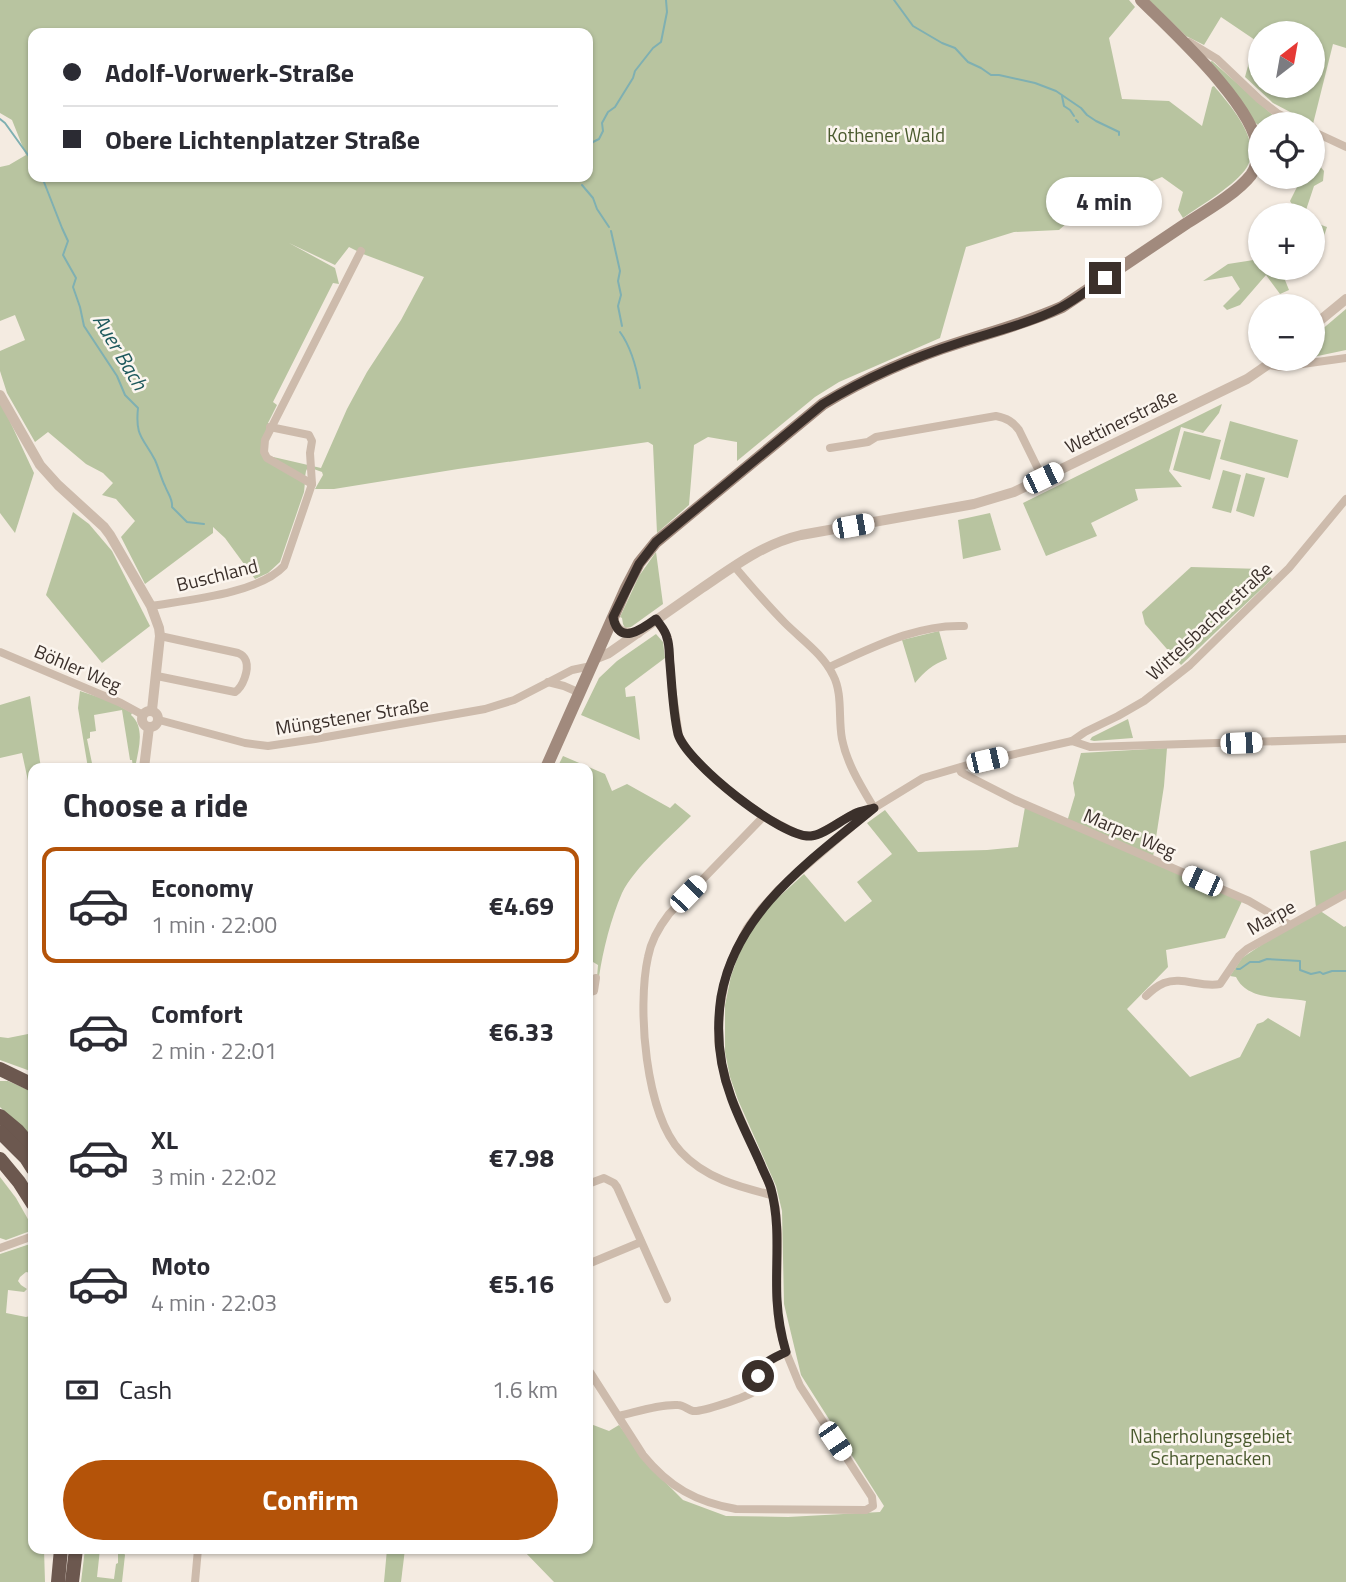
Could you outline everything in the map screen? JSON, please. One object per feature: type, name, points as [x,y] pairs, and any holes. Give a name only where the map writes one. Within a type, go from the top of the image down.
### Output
[{"type":"highway","points":[[4,1074],[28,1083]]},
{"type":"highway","points":[[0,1116],[28,1143]]},
{"type":"highway","points":[[0,1132],[28,1161]]},
{"type":"highway","points":[[0,1159],[28,1196]]},
{"type":"highway","points":[[58,1582],[61,1554]]},
{"type":"highway","points":[[72,1582],[75,1554]]},
{"type":"main road","points":[[1141,0],[1226,88],[1248,121]]},
{"type":"main road","points":[[549,763],[613,617],[639,564],[656,542],[823,404],[846,390],[922,356],[1037,318],[1062,307],[1215,205],[1248,179]]},
{"type":"street","points":[[1174,34],[1217,59],[1276,112]]},
{"type":"street","points":[[1325,137],[1346,147]]},
{"type":"street","points":[[312,484],[267,458],[265,440],[361,251]]},
{"type":"street","points":[[1325,316],[1346,299]]},
{"type":"street","points":[[1325,361],[1346,358]]},
{"type":"street","name":"Wettinerstraße","points":[[593,663],[767,546],[783,539],[974,504],[1014,492],[1259,371]]},
{"type":"street","points":[[0,395],[40,464],[110,535],[157,619],[160,636],[145,763]]},
{"type":"street","points":[[830,448],[996,416],[1009,419],[1019,430],[1043,478]]},
{"type":"street","name":"Buschland","points":[[151,606],[228,592],[261,582],[284,566],[312,484],[310,453],[313,441],[309,435],[270,427]]},
{"type":"street","name":"Wittelsbacherstraße","points":[[1072,741],[1144,701],[1189,665],[1289,568],[1346,499]]},
{"type":"street","points":[[734,566],[780,619],[829,667],[838,691],[840,725],[847,756],[874,808]]},
{"type":"street","points":[[613,617],[618,631],[638,633]]},
{"type":"street","points":[[656,619],[668,638],[679,736],[700,765],[728,790],[764,816],[809,837],[855,813],[874,808]]},
{"type":"street","points":[[829,667],[910,634],[947,625],[964,626]]},
{"type":"street","points":[[156,676],[235,692],[243,685],[247,663],[238,653],[160,636]]},
{"type":"street","name":"Böhler Weg","points":[[0,652],[151,718]]},
{"type":"street","name":"Müngstener Straße","points":[[151,718],[246,743],[268,746],[485,709],[514,700],[572,670],[593,663]]},
{"type":"street","points":[[548,682],[580,693]]},
{"type":"street","points":[[593,1377],[643,1455],[659,1473],[696,1498],[736,1509],[866,1510],[873,1506],[872,1497],[800,1387],[779,1327],[776,1209],[771,1189],[730,1096],[719,1041],[722,991],[727,971],[747,928],[779,889],[874,808],[923,778],[1072,741],[1090,747],[1346,739]]},
{"type":"street","name":"Marper Weg","points":[[959,768],[966,775],[1015,800],[1249,901],[1290,925]]},
{"type":"street","points":[[764,816],[659,927],[648,957],[644,986],[644,1021],[647,1060],[653,1089],[669,1137],[681,1152],[706,1171],[738,1187],[772,1195]]},
{"type":"street","name":"Marpe","points":[[1146,996],[1166,982],[1189,982],[1204,986],[1220,984],[1247,949],[1346,894]]},
{"type":"street","points":[[593,991],[596,978]]},
{"type":"street","points":[[593,1182],[604,1178],[614,1183],[667,1299]]},
{"type":"street","points":[[0,1248],[28,1238]]},
{"type":"street","points":[[593,1262],[641,1242]]},
{"type":"street","points":[[619,1416],[660,1407],[680,1405],[697,1411],[721,1405],[755,1391],[761,1366],[786,1352]]},
{"type":"street","points":[[195,1582],[198,1554]]},
{"type":"green space","name":"Kothener Wald","points":[[0,0],[1129,0],[1135,7],[1109,38],[1122,99],[1169,101],[1202,126],[1214,86],[1248,135],[1248,164],[1242,174],[1183,218],[1178,210],[1183,192],[1162,177],[1083,209],[1059,230],[1014,232],[966,247],[940,338],[839,382],[815,397],[737,461],[737,442],[708,437],[694,445],[689,505],[657,533],[653,445],[648,442],[334,489],[315,489],[322,472],[308,467],[305,477],[269,456],[321,468],[347,409],[424,277],[349,247],[335,265],[289,243],[335,268],[339,284],[333,283],[273,402],[277,405],[262,442],[265,459],[305,482],[280,562],[268,573],[255,579],[225,538],[213,527],[213,533],[145,584],[121,537],[135,521],[116,499],[102,495],[113,483],[48,432],[35,442],[7,393],[0,371],[0,351],[25,340],[15,315],[0,321],[0,167],[26,155],[12,120],[0,113]]},
{"type":"green space","points":[[1149,0],[1346,0],[1346,48],[1333,44],[1325,76],[1325,21],[1248,21],[1248,35],[1221,17],[1204,45],[1186,36]]},
{"type":"green space","points":[[1210,62],[1248,93],[1248,98],[1254,98],[1269,112],[1248,114]]},
{"type":"green space","points":[[1268,98],[1320,98],[1316,112],[1290,112]]},
{"type":"green space","points":[[1296,189],[1313,189],[1308,203],[1290,201]]},
{"type":"green space","points":[[1248,261],[1248,280],[1262,280],[1240,305],[1227,310],[1223,306],[1240,289],[1232,276],[1203,281],[1228,264]]},
{"type":"green space","points":[[1270,280],[1285,280],[1289,290],[1280,294]]},
{"type":"green space","points":[[1346,309],[1346,350],[1325,354],[1325,327]]},
{"type":"green space","points":[[0,400],[34,473],[15,533],[0,513]]},
{"type":"green space","points":[[1222,404],[1219,413],[1203,433],[1181,427],[1169,471],[1182,487],[1135,489],[1138,500],[1091,523],[1097,536],[1046,556],[1023,503]]},
{"type":"green space","points":[[1230,421],[1298,440],[1288,478],[1220,459]]},
{"type":"green space","points":[[1184,431],[1221,440],[1210,480],[1173,470]]},
{"type":"green space","points":[[1223,470],[1241,475],[1231,513],[1212,508]]},
{"type":"green space","points":[[1246,473],[1265,478],[1254,517],[1236,511]]},
{"type":"green space","points":[[73,512],[89,524],[112,551],[150,626],[102,663],[46,595]]},
{"type":"green space","points":[[990,513],[1001,550],[963,559],[958,520]]},
{"type":"green space","points":[[656,552],[663,604],[631,627],[625,628],[620,617],[639,576]]},
{"type":"green space","points":[[1191,567],[1262,569],[1272,579],[1181,665],[1145,624],[1142,612]]},
{"type":"green space","points":[[939,631],[947,659],[929,669],[915,683],[902,640]]},
{"type":"green space","points":[[656,634],[663,642],[665,658],[625,688],[626,697],[635,696],[640,740],[581,715],[599,678],[617,661]]},
{"type":"green space","points":[[80,691],[110,701],[132,713],[140,733],[136,763],[130,760],[122,710],[94,715],[96,731],[90,732],[90,738],[87,739],[92,763],[87,763],[78,708]]},
{"type":"green space","points":[[30,696],[40,763],[28,763],[28,781],[22,753],[0,758],[0,705]]},
{"type":"green space","points":[[1128,719],[1133,738],[1090,740],[1092,737]]},
{"type":"green space","name":"Naherholungsgebiet Scharpenacken","points":[[1167,748],[1153,857],[1244,897],[1225,938],[1166,950],[1168,967],[1127,1009],[1190,1077],[1240,1057],[1257,1024],[1268,1018],[1300,1037],[1306,1001],[1249,991],[1236,977],[1230,976],[1242,958],[1316,908],[1346,926],[1346,1582],[554,1582],[527,1554],[593,1554],[593,1425],[609,1431],[619,1425],[653,1470],[683,1500],[726,1516],[788,1517],[880,1512],[884,1506],[801,1375],[784,1304],[782,1211],[776,1186],[738,1100],[725,1052],[725,1005],[731,976],[743,943],[769,906],[804,874],[845,922],[872,901],[857,882],[892,854],[867,823],[885,810],[918,852],[1018,847],[1025,807],[1066,825],[1075,795],[1073,783],[1081,753]]},
{"type":"green space","points":[[563,756],[579,763],[560,763]]},
{"type":"green space","points":[[593,769],[605,774],[612,791],[627,784],[670,808],[675,803],[691,816],[628,883],[614,913],[597,977],[598,965],[593,962]]},
{"type":"green space","points":[[1346,841],[1346,890],[1316,908],[1310,851]]},
{"type":"green space","points":[[28,1034],[28,1070],[0,1060],[0,1037]]},
{"type":"green space","points":[[0,1081],[8,1081],[28,1090],[28,1134],[0,1107]]},
{"type":"green space","points":[[0,1177],[28,1219],[28,1232],[6,1240],[0,1238]]},
{"type":"green space","points":[[28,1245],[28,1272],[18,1281],[27,1289],[24,1292],[8,1290],[6,1313],[28,1316],[28,1554],[44,1554],[45,1582],[0,1582],[0,1254]]},
{"type":"green space","points":[[84,1554],[99,1554],[97,1577],[114,1579],[118,1554],[124,1554],[122,1582],[81,1582]]},
{"type":"green space","points":[[387,1554],[404,1554],[401,1582],[384,1582]]},
{"type":"waterway","points":[[593,142],[599,139],[603,131],[602,123],[608,112],[615,107],[635,71],[661,42],[667,12],[666,0]]},
{"type":"waterway","points":[[894,0],[913,26],[955,48],[968,62],[991,75],[1035,83],[1056,91],[1096,121],[1119,132],[1119,135]]},
{"type":"waterway","points":[[1062,96],[1064,106],[1074,116]]},
{"type":"waterway","name":"Auer Bach","points":[[0,119],[28,155]]},
{"type":"waterway","name":"Auer Bach","points":[[44,182],[68,241],[63,255],[76,278],[73,287],[84,326],[117,376],[125,395],[138,408],[139,431],[155,460],[172,507],[187,522],[204,524]]},
{"type":"waterway","points":[[582,185],[593,198],[609,227]]},
{"type":"waterway","points":[[611,231],[620,271],[618,281],[621,295],[618,306],[622,326]]},
{"type":"waterway","points":[[620,332],[633,359],[640,388]]},
{"type":"waterway","points":[[1237,969],[1250,962],[1267,959],[1300,961],[1300,970],[1311,974],[1346,971]]},
{"type":"route","points":[[758,1376],[761,1366],[786,1352],[779,1327],[776,1209],[771,1189],[730,1096],[722,1064],[718,1025],[722,991],[736,950],[761,909],[792,877],[874,808],[855,813],[809,837],[765,817],[728,790],[696,761],[679,736],[667,634],[656,619],[638,633],[627,634],[618,631],[613,617],[639,564],[656,542],[823,404],[846,390],[922,356],[1010,328],[1062,307],[1105,278]]}]
